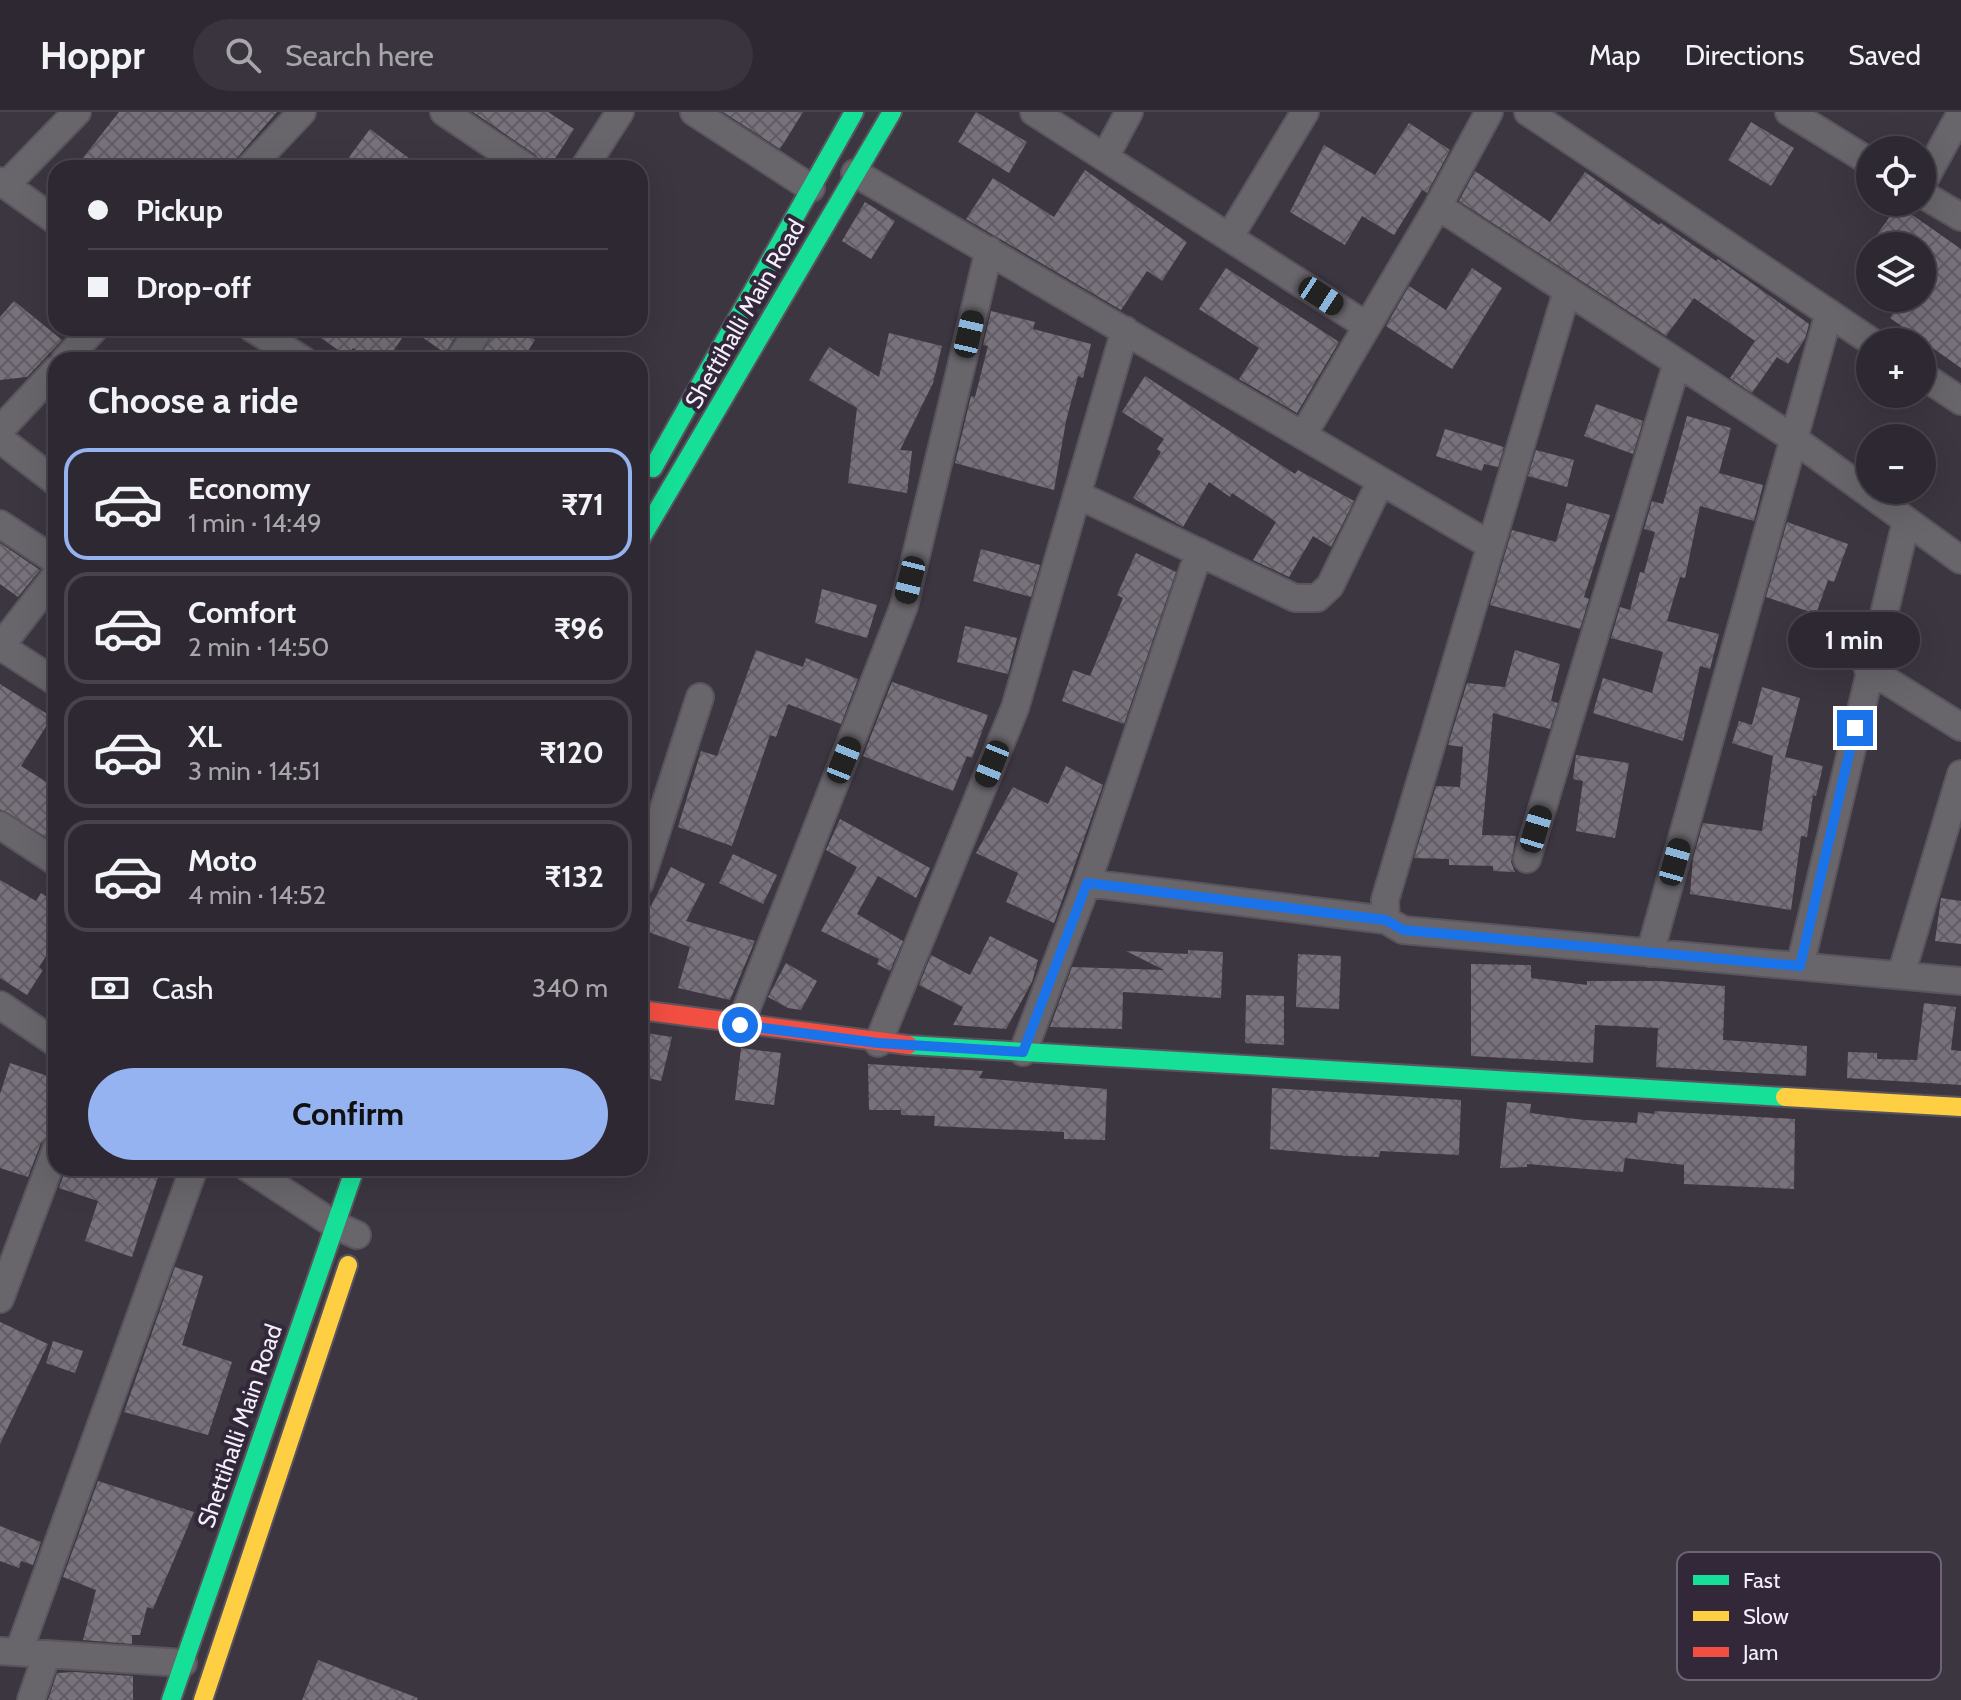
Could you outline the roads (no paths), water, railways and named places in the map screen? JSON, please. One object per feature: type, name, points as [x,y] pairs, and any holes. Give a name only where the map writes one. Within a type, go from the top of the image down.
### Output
[{"type":"main road","name":"Shettihalli Main Road","points":[[648,476],[854,112]]},
{"type":"main road","name":"Shettihalli Main Road","points":[[648,526],[892,112]]},
{"type":"main road","points":[[648,1011],[878,1043],[1961,1107]]},
{"type":"main road","name":"Shettihalli Main Road","points":[[203,1700],[351,1227],[354,1176]]},
{"type":"main road","name":"Shettihalli Main Road","points":[[171,1700],[351,1227]]},
{"type":"street","points":[[48,215],[3,183],[77,112]]},
{"type":"street","points":[[262,160],[302,112]]},
{"type":"street","points":[[444,112],[515,160]]},
{"type":"street","points":[[589,160],[620,112]]},
{"type":"street","points":[[694,112],[811,188]]},
{"type":"street","points":[[1034,112],[1367,326]]},
{"type":"street","points":[[1105,157],[1129,112]]},
{"type":"street","points":[[1230,236],[1305,112]]},
{"type":"street","points":[[1303,435],[1438,206],[1489,112]]},
{"type":"street","points":[[1528,112],[1856,331]]},
{"type":"street","points":[[1936,159],[1961,113]]},
{"type":"street","points":[[1803,115],[1856,152]]},
{"type":"street","points":[[855,173],[1490,545]]},
{"type":"street","points":[[1936,202],[1961,217]]},
{"type":"street","points":[[1438,206],[1794,439],[1961,560]]},
{"type":"street","points":[[740,1025],[904,606],[989,250]]},
{"type":"street","points":[[1386,920],[1385,900],[1567,291]]},
{"type":"street","points":[[1650,953],[1829,313]]},
{"type":"street","points":[[878,1043],[1015,708],[1125,330]]},
{"type":"street","points":[[72,352],[88,336]]},
{"type":"street","points":[[265,336],[290,352]]},
{"type":"street","points":[[1527,859],[1677,363]]},
{"type":"street","points":[[0,430],[48,379]]},
{"type":"street","points":[[1936,384],[1961,401]]},
{"type":"street","points":[[0,439],[48,476]]},
{"type":"street","points":[[1078,495],[1295,598],[1317,598],[1330,586],[1381,481]]},
{"type":"street","points":[[1800,966],[1868,669],[1906,522]]},
{"type":"street","points":[[0,524],[48,556]]},
{"type":"street","points":[[1023,1052],[1087,883],[1199,552]]},
{"type":"street","points":[[48,585],[0,646],[48,677]]},
{"type":"street","points":[[1868,669],[1961,727]]},
{"type":"street","points":[[648,857],[700,697]]},
{"type":"street","points":[[1901,975],[1961,774]]},
{"type":"street","points":[[0,825],[48,857]]},
{"type":"street","points":[[1087,883],[1386,920],[1403,930],[1961,981]]},
{"type":"street","points":[[0,1005],[48,1038]]},
{"type":"street","points":[[0,1299],[48,1170]]},
{"type":"street","points":[[183,1663],[10,1651],[191,1176]]},
{"type":"street","points":[[262,1176],[351,1227]]},
{"type":"street","points":[[31,1700],[47,1654]]}]
